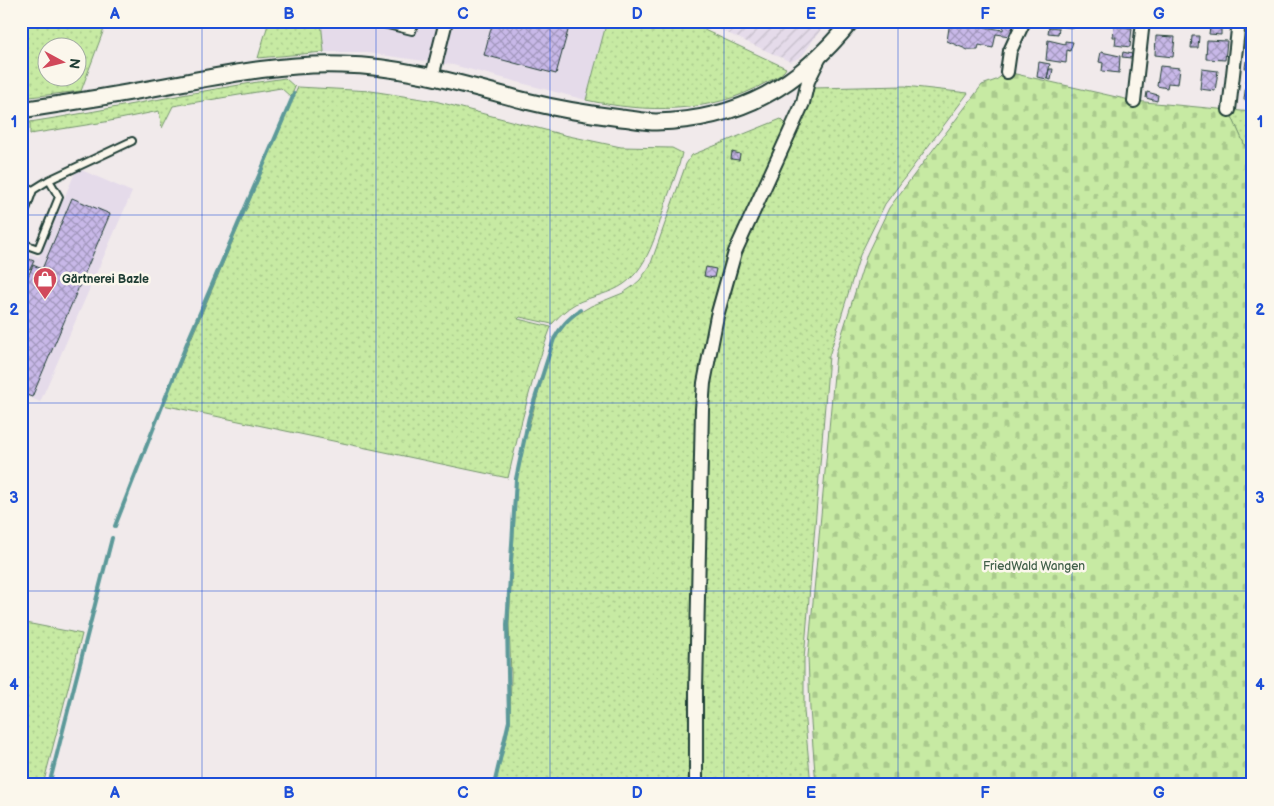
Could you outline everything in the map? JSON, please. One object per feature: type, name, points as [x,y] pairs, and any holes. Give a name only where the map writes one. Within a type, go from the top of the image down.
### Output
[{"type":"street","points":[[432,77],[446,21]]},
{"type":"street","points":[[21,110],[292,65],[362,66],[432,77],[567,110],[654,122],[702,118],[737,109],[770,94],[820,57],[851,21]]},
{"type":"street","points":[[1007,72],[1010,51],[1024,21]]},
{"type":"street","points":[[1134,101],[1143,21]]},
{"type":"street","points":[[1229,110],[1239,21]]},
{"type":"street","points":[[696,785],[696,691],[704,383],[717,316],[735,252],[802,103],[808,81],[820,57]]},
{"type":"lane","points":[[371,21],[412,31],[415,21]]},
{"type":"lane","points":[[21,223],[32,190],[48,180],[132,141]]},
{"type":"lane","points":[[21,243],[38,249],[59,197],[48,180]]},
{"type":"lane","points":[[21,186],[32,190]]},
{"type":"shaded area","points":[[321,21],[607,21],[586,100],[453,65],[360,52],[324,52]]},
{"type":"shaded area","points":[[701,21],[827,21],[802,56],[791,62]]},
{"type":"shaded area","points":[[77,168],[132,192],[40,402],[21,393],[21,250],[39,257]]},
{"type":"green space","points":[[21,21],[107,21],[88,72],[88,38],[38,38],[38,88],[82,88],[81,91],[21,98]]},
{"type":"green space","points":[[269,21],[321,21],[324,52],[258,58]]},
{"type":"green space","points":[[607,21],[685,21],[786,68],[777,77],[744,93],[723,101],[700,105],[654,109],[586,100]]},
{"type":"green space","name":"FriedWald Wangen","points":[[1007,72],[1134,101],[1229,110],[1253,164],[1253,785],[816,785],[808,656],[836,353],[867,254],[889,208],[982,85],[996,80]]},
{"type":"green space","points":[[285,78],[295,87],[291,97],[281,88],[173,106],[162,128],[159,111],[30,134],[30,122]]},
{"type":"green space","points":[[905,86],[968,93],[885,204],[860,255],[829,356],[804,659],[804,711],[811,785],[701,785],[701,661],[709,382],[717,341],[739,256],[813,88]]},
{"type":"green space","points":[[298,87],[371,91],[435,101],[564,135],[621,147],[672,148],[682,153],[657,232],[641,266],[633,276],[613,290],[575,304],[552,324],[520,317],[518,319],[551,327],[532,383],[508,478],[163,405]]},
{"type":"green space","points":[[1229,110],[1253,112],[1253,164]]},
{"type":"green space","points":[[781,119],[786,124],[728,259],[702,380],[692,785],[495,785],[510,723],[509,624],[517,479],[523,447],[555,339],[569,319],[591,306],[623,293],[640,280],[650,266],[686,164],[692,155]]},
{"type":"green space","points":[[21,622],[82,634],[43,785],[21,785]]},
{"type":"building","points":[[493,21],[546,21],[569,27],[556,74],[484,55]]},
{"type":"building","points":[[950,21],[986,21],[985,27],[1003,30],[1004,21],[1015,21],[1010,36],[996,34],[993,48],[979,45],[978,50],[968,50],[947,41]]},
{"type":"building","points":[[1060,21],[1075,21],[1074,28],[1059,26]]},
{"type":"building","points":[[1158,21],[1173,21],[1173,25],[1158,24]]},
{"type":"building","points":[[1206,21],[1228,21],[1228,28],[1206,27]]},
{"type":"building","points":[[1114,26],[1132,28],[1130,47],[1115,45],[1116,37],[1113,37]]},
{"type":"building","points":[[1049,27],[1059,28],[1058,34],[1048,33]]},
{"type":"building","points":[[1210,27],[1221,28],[1221,35],[1209,34]]},
{"type":"building","points":[[1156,36],[1175,37],[1173,57],[1155,55]]},
{"type":"building","points":[[1192,36],[1199,36],[1198,48],[1191,48]]},
{"type":"building","points":[[1048,40],[1065,44],[1065,41],[1073,42],[1070,51],[1067,50],[1066,63],[1046,60]]},
{"type":"building","points":[[1207,40],[1227,41],[1225,60],[1206,59]]},
{"type":"building","points":[[1101,52],[1120,56],[1119,73],[1102,71],[1103,63],[1099,62]]},
{"type":"building","points":[[1123,52],[1132,54],[1131,58],[1122,57]]},
{"type":"building","points":[[1246,61],[1253,62],[1253,84],[1246,83],[1248,68],[1245,68]]},
{"type":"building","points":[[1039,62],[1050,64],[1047,79],[1037,77]]},
{"type":"building","points":[[1160,66],[1180,68],[1178,84],[1168,83],[1167,88],[1157,86]]},
{"type":"building","points":[[1049,69],[1053,69],[1051,80],[1047,79]]},
{"type":"building","points":[[1202,69],[1218,71],[1215,91],[1200,89]]},
{"type":"building","points":[[1246,83],[1253,84],[1253,103],[1244,100]]},
{"type":"building","points":[[1147,92],[1158,95],[1157,101],[1146,98]]},
{"type":"building","points":[[732,152],[740,154],[739,160],[731,159]]},
{"type":"building","points":[[72,198],[110,214],[32,397],[21,393],[21,293],[33,265],[42,269]]},
{"type":"building","points":[[21,256],[34,261],[30,269],[26,267],[22,275]]},
{"type":"building","points":[[706,267],[716,269],[714,278],[704,276]]},
{"type":"waterway","points":[[115,526],[187,343],[294,94]]},
{"type":"waterway","points":[[494,785],[509,721],[507,625],[516,479],[529,417],[554,339],[565,323],[580,310]]},
{"type":"waterway","points":[[49,785],[112,538]]},
{"type":"place","name":"Gärtnerei Bazle","points":[[45,300]]}]
